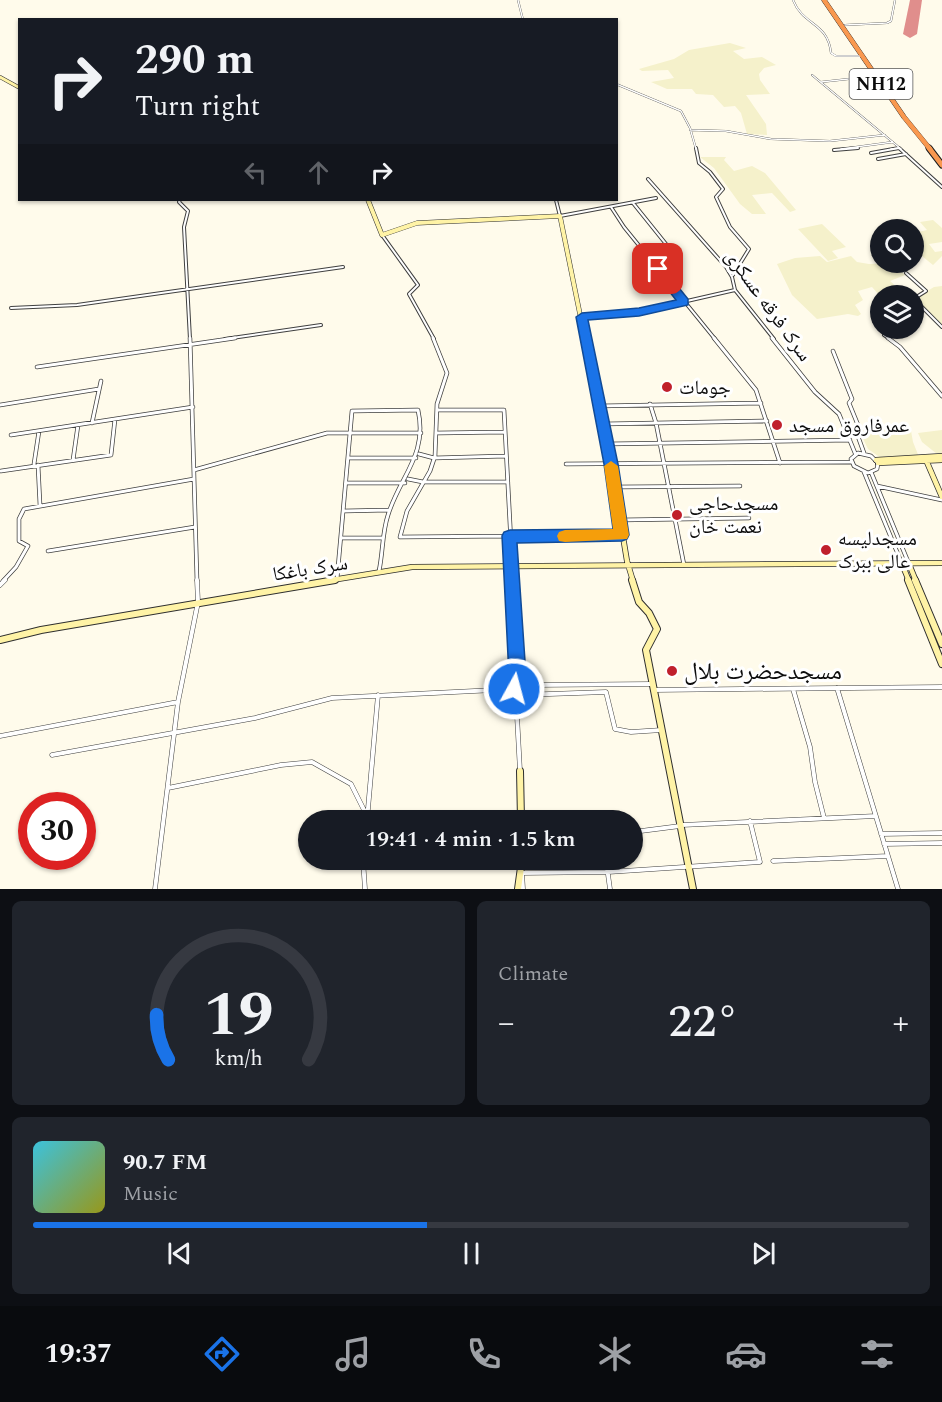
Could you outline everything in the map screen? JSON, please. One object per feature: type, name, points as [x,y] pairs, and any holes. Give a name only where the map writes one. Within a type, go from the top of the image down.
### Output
[{"type":"highway","name":"NH12","points":[[826,0],[918,136],[940,158]]},
{"type":"highway","name":"NH12","points":[[826,0],[907,117],[940,158],[942,165]]},
{"type":"street","points":[[518,0],[522,18]]},
{"type":"street","points":[[793,0],[796,11],[811,21],[829,39],[831,53],[836,56],[862,56]]},
{"type":"street","points":[[845,25],[891,21],[895,0]]},
{"type":"street","points":[[812,75],[885,135],[942,187]]},
{"type":"street","points":[[821,82],[876,76]]},
{"type":"street","points":[[0,77],[18,87]]},
{"type":"street","points":[[618,85],[645,97],[677,107],[686,118],[698,152],[699,163],[710,172],[723,189],[716,197],[723,207],[724,218],[731,228],[746,241],[749,249],[739,261],[732,277]]},
{"type":"street","points":[[689,130],[726,131],[771,139],[830,141],[885,135]]},
{"type":"street","points":[[834,150],[893,142]]},
{"type":"street","points":[[871,153],[899,148]]},
{"type":"street","points":[[878,159],[906,154]]},
{"type":"street","name":"سرک فرقه عسکری","points":[[648,180],[732,277],[735,290],[815,392],[839,414],[855,453]]},
{"type":"street","points":[[382,235],[417,223],[560,216],[656,198]]},
{"type":"street","points":[[155,889],[178,702],[198,602],[189,290],[184,227],[188,211],[180,201]]},
{"type":"street","points":[[368,201],[382,235],[418,285],[408,294],[441,354],[447,374],[437,410],[438,433],[430,472],[403,517],[400,537],[622,535]]},
{"type":"street","points":[[556,201],[611,464],[622,535],[639,602],[649,613],[657,629],[646,650],[693,889]]},
{"type":"street","points":[[633,202],[666,244]]},
{"type":"street","points":[[611,207],[756,390],[780,463]]},
{"type":"street","points":[[11,308],[77,305],[343,267]]},
{"type":"street","points":[[906,273],[926,291],[918,296],[916,302],[942,327]]},
{"type":"street","points":[[582,317],[639,312],[735,290]]},
{"type":"street","points":[[37,367],[321,325]]},
{"type":"street","points":[[889,339],[900,347],[942,396]]},
{"type":"street","points":[[833,351],[852,399],[849,403],[858,425],[856,431],[864,453]]},
{"type":"street","points":[[92,423],[102,381]]},
{"type":"street","points":[[0,405],[99,389]]},
{"type":"street","points":[[598,406],[761,403]]},
{"type":"street","points":[[650,404],[656,423],[684,565]]},
{"type":"street","points":[[11,435],[193,408]]},
{"type":"street","points":[[337,579],[352,411],[418,410],[423,423],[417,456],[389,510],[382,538],[379,573]]},
{"type":"street","points":[[437,410],[504,410],[518,676],[514,689]]},
{"type":"street","points":[[1,471],[112,454],[114,419]]},
{"type":"street","points":[[602,424],[767,421]]},
{"type":"street","points":[[73,460],[78,425]]},
{"type":"street","points":[[39,431],[36,465],[40,505]]},
{"type":"street","points":[[847,431],[856,431]]},
{"type":"street","points":[[438,433],[505,432]]},
{"type":"street","points":[[194,470],[327,433],[421,433]]},
{"type":"street","points":[[606,444],[850,440]]},
{"type":"street","points":[[851,462],[855,453],[864,453],[877,462],[942,458]]},
{"type":"street","points":[[349,458],[506,456]]},
{"type":"street","points":[[877,462],[942,458]]},
{"type":"street","points":[[926,460],[942,498]]},
{"type":"street","points":[[851,462],[857,469],[871,472],[877,469],[877,462]]},
{"type":"street","points":[[566,464],[851,462]]},
{"type":"street","points":[[864,472],[942,664]]},
{"type":"street","points":[[871,472],[942,644]]},
{"type":"street","points":[[0,585],[16,567],[28,546],[19,541],[20,519],[24,509],[194,479]]},
{"type":"street","points":[[346,483],[508,482]]},
{"type":"street","points":[[614,488],[740,486]]},
{"type":"street","points":[[877,486],[942,498]]},
{"type":"street","points":[[344,511],[389,510]]},
{"type":"street","points":[[619,520],[749,518]]},
{"type":"street","points":[[48,551],[195,526]]},
{"type":"street","points":[[341,538],[382,538]]},
{"type":"street","name":"سرک باغکا","points":[[0,640],[40,630],[198,602],[412,567],[942,563]]},
{"type":"street","points":[[52,755],[176,730],[255,718],[332,698],[535,686],[942,687]]},
{"type":"street","points":[[793,688],[810,747],[814,782],[824,818]]},
{"type":"street","points":[[837,688],[898,889]]},
{"type":"street","points":[[521,810],[516,697],[606,692],[615,729],[631,732],[662,730]]},
{"type":"street","points":[[368,810],[378,696]]},
{"type":"street","points":[[0,736],[178,702]]},
{"type":"street","points":[[168,788],[281,765],[312,762],[351,784],[363,810]]},
{"type":"street","points":[[643,831],[680,825],[876,816]]},
{"type":"street","points":[[522,873],[608,872],[760,862],[750,821]]},
{"type":"street","points":[[881,834],[942,833]]},
{"type":"street","points":[[884,844],[942,843]]},
{"type":"street","points":[[773,861],[888,856]]},
{"type":"street","points":[[364,870],[365,889]]},
{"type":"street","points":[[608,872],[610,889]]},
{"type":"street","points":[[518,889],[522,873]]},
{"type":"street","points":[[522,873],[523,889]]},
{"type":"shaded area","points":[[730,43],[746,48],[733,51],[744,59],[762,57],[776,65],[764,68],[759,74],[760,80],[770,94],[746,95],[766,124],[767,135],[747,134],[741,113],[735,106],[724,107],[713,95],[696,94],[692,89],[667,89],[651,82],[674,78],[668,70],[642,71],[639,69],[674,59],[689,50]]},
{"type":"shaded area","points":[[700,157],[726,157],[724,160],[734,171],[752,166],[765,173],[796,210],[790,212],[772,193],[752,195],[766,214],[752,214],[740,204],[714,168]]},
{"type":"shaded area","points":[[933,220],[942,228],[942,242],[929,244],[935,252],[942,251],[942,256],[933,265],[924,258],[924,231],[927,230],[924,221]]},
{"type":"shaded area","points":[[822,224],[846,247],[832,251],[838,258],[828,261],[798,229]]},
{"type":"shaded area","points":[[820,256],[827,262],[851,256],[857,262],[870,264],[870,273],[903,273],[905,275],[890,281],[894,285],[870,285],[870,288],[858,291],[863,300],[855,305],[861,314],[858,316],[848,314],[817,319],[792,295],[777,264],[795,258]]},
{"type":"shaded area","points":[[942,286],[942,327],[924,307],[924,293],[934,287]]},
{"type":"shaded area","points":[[905,425],[911,431],[919,457],[881,458],[868,449],[859,430]]},
{"type":"shaded area","points":[[942,430],[942,453],[936,453],[922,442],[918,433]]},
{"type":"runway","points":[[910,34],[916,0]]},
{"type":"slow traffic","points":[[565,536],[622,535],[611,466]]},
{"type":"place","name":"جومات","points":[[667,387]]},
{"type":"place","name":"عمرفاروق مسجد","points":[[777,425]]},
{"type":"place","name":"مسجدحاجی نعمت خان","points":[[677,515]]},
{"type":"place","name":"مسجدلیسه عالی ببرک","points":[[826,550]]},
{"type":"place","name":"مسجدحضرت بلال","points":[[672,671]]},
{"type":"route","points":[[514,689],[518,676],[510,536],[622,535],[611,464],[582,317],[639,312],[684,302],[658,269]]}]
